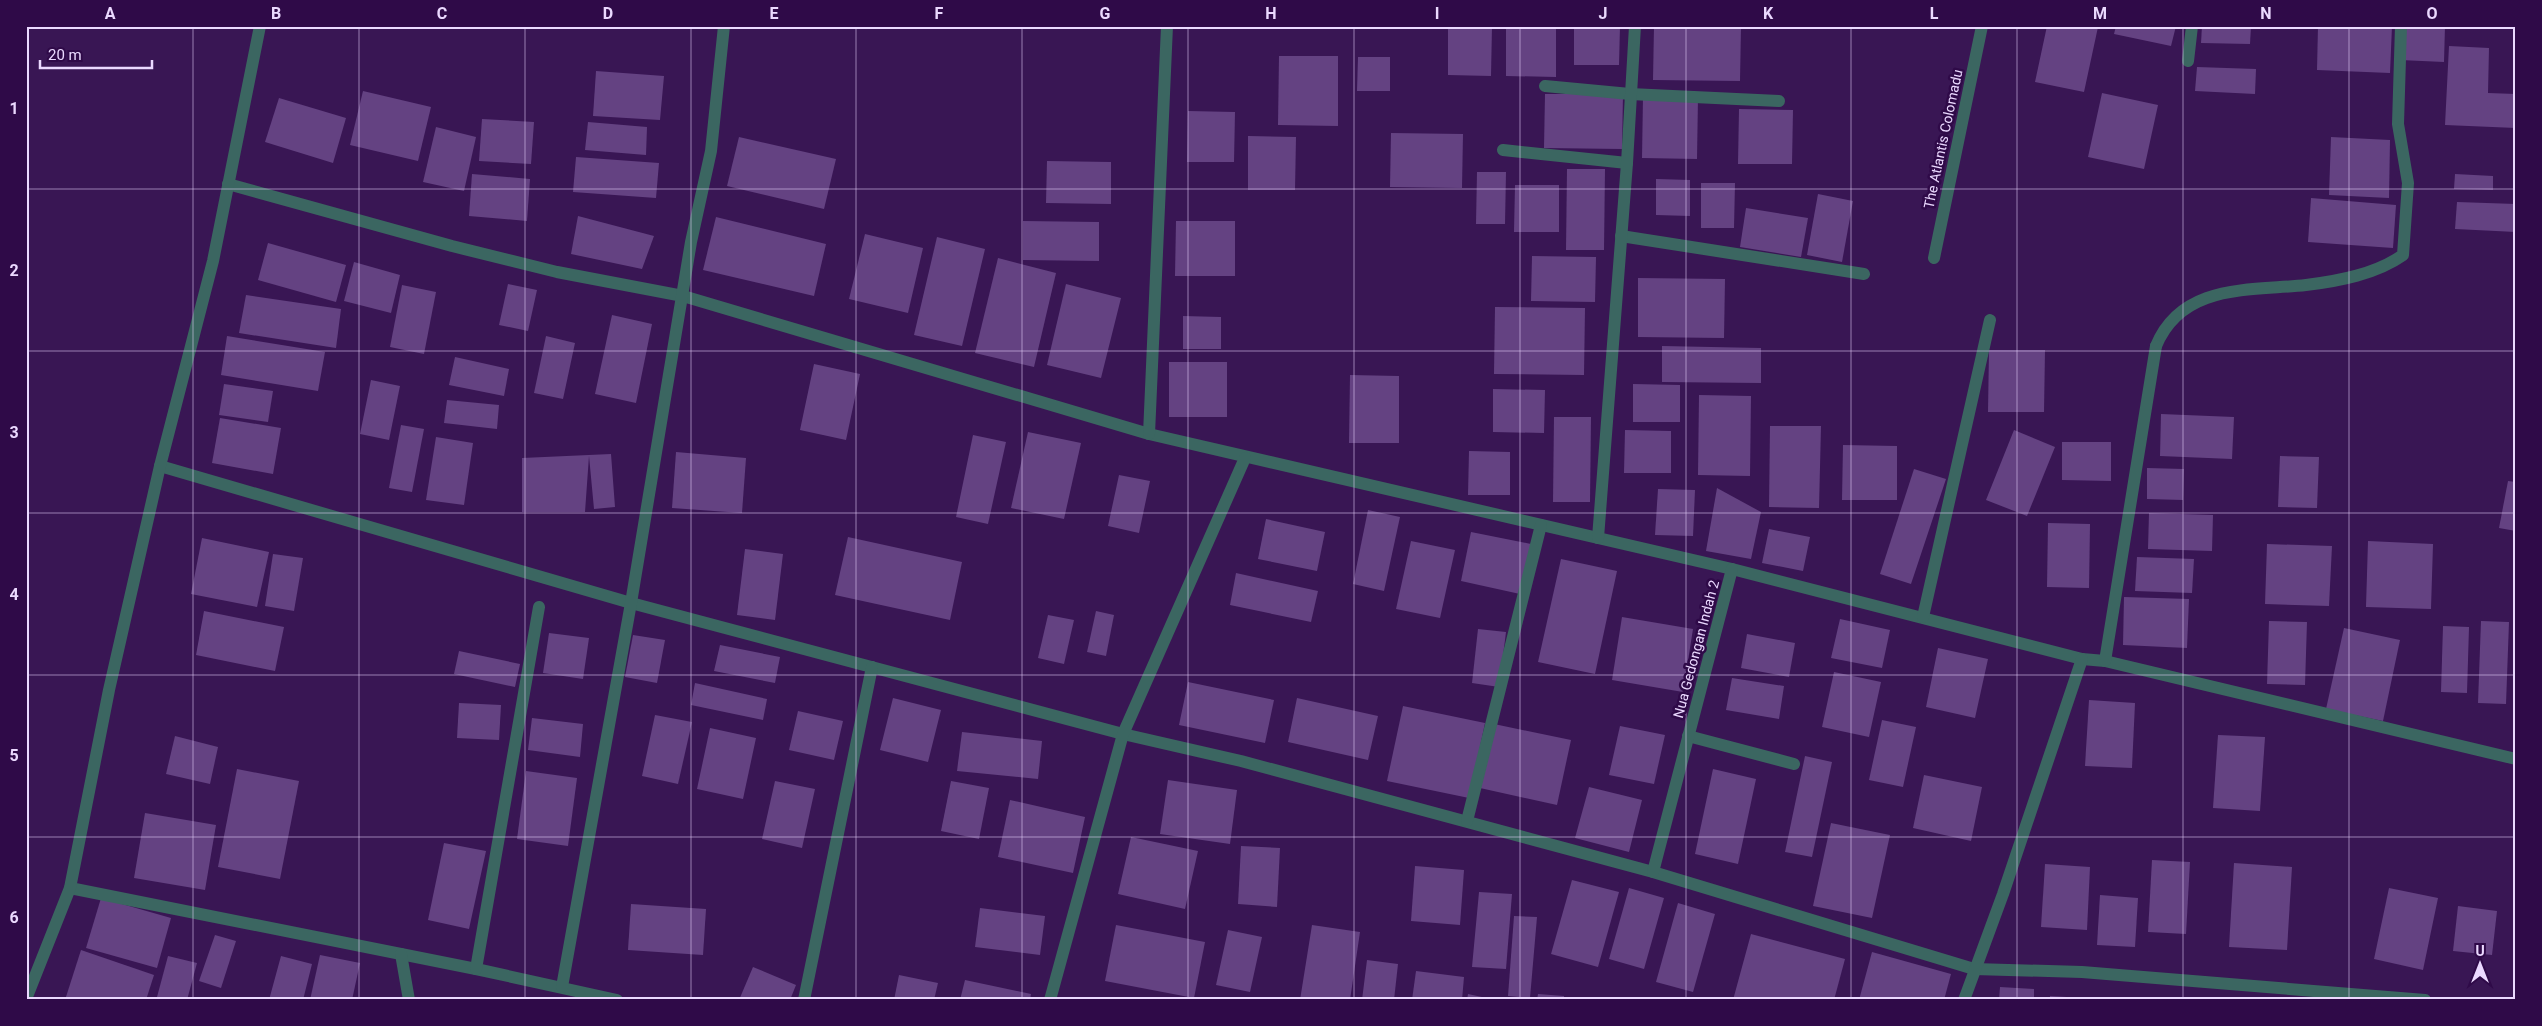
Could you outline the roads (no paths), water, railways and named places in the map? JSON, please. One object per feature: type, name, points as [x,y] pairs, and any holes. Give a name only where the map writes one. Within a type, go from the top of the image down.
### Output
[{"type":"street","points":[[26,999],[70,888],[109,690],[160,466],[213,261],[260,26]]},
{"type":"street","points":[[562,987],[631,603],[691,242],[711,151],[724,26]]},
{"type":"street","points":[[1149,434],[1167,26]]},
{"type":"street","points":[[1598,538],[1636,26]]},
{"type":"street","name":"The Atlantis Colomadu","points":[[1934,258],[1982,26]]},
{"type":"street","points":[[2188,61],[2192,26]]},
{"type":"street","points":[[2105,661],[2156,346],[2161,333],[2178,313],[2195,302],[2228,291],[2306,284],[2356,275],[2389,265],[2403,255],[2408,183],[2398,124],[2401,26]]},
{"type":"street","points":[[1545,86],[1630,94],[1779,101]]},
{"type":"street","points":[[1503,150],[1627,162]]},
{"type":"street","points":[[228,184],[461,248],[557,272],[683,296],[1149,434],[1245,458],[1732,569],[2082,659],[2105,661],[2516,759]]},
{"type":"street","points":[[1621,236],[1864,274]]},
{"type":"street","points":[[1923,617],[1990,320]]},
{"type":"street","points":[[1050,1000],[1123,734],[1245,458]]},
{"type":"street","points":[[160,466],[631,603],[1123,734],[1241,761],[1653,872],[1974,969],[2082,972],[2425,1000]]},
{"type":"street","points":[[1467,822],[1541,525]]},
{"type":"street","name":"Nua Gedongan Indah 2","points":[[1653,872],[1732,569]]},
{"type":"street","points":[[476,969],[539,607]]},
{"type":"street","points":[[1964,1000],[2003,894],[2082,659]]},
{"type":"street","points":[[804,1000],[872,667]]},
{"type":"street","name":"Nua Gedongan Indah 2","points":[[1688,736],[1794,764]]},
{"type":"street","points":[[70,888],[476,969],[617,1000]]},
{"type":"street","points":[[401,954],[409,1000]]}]
